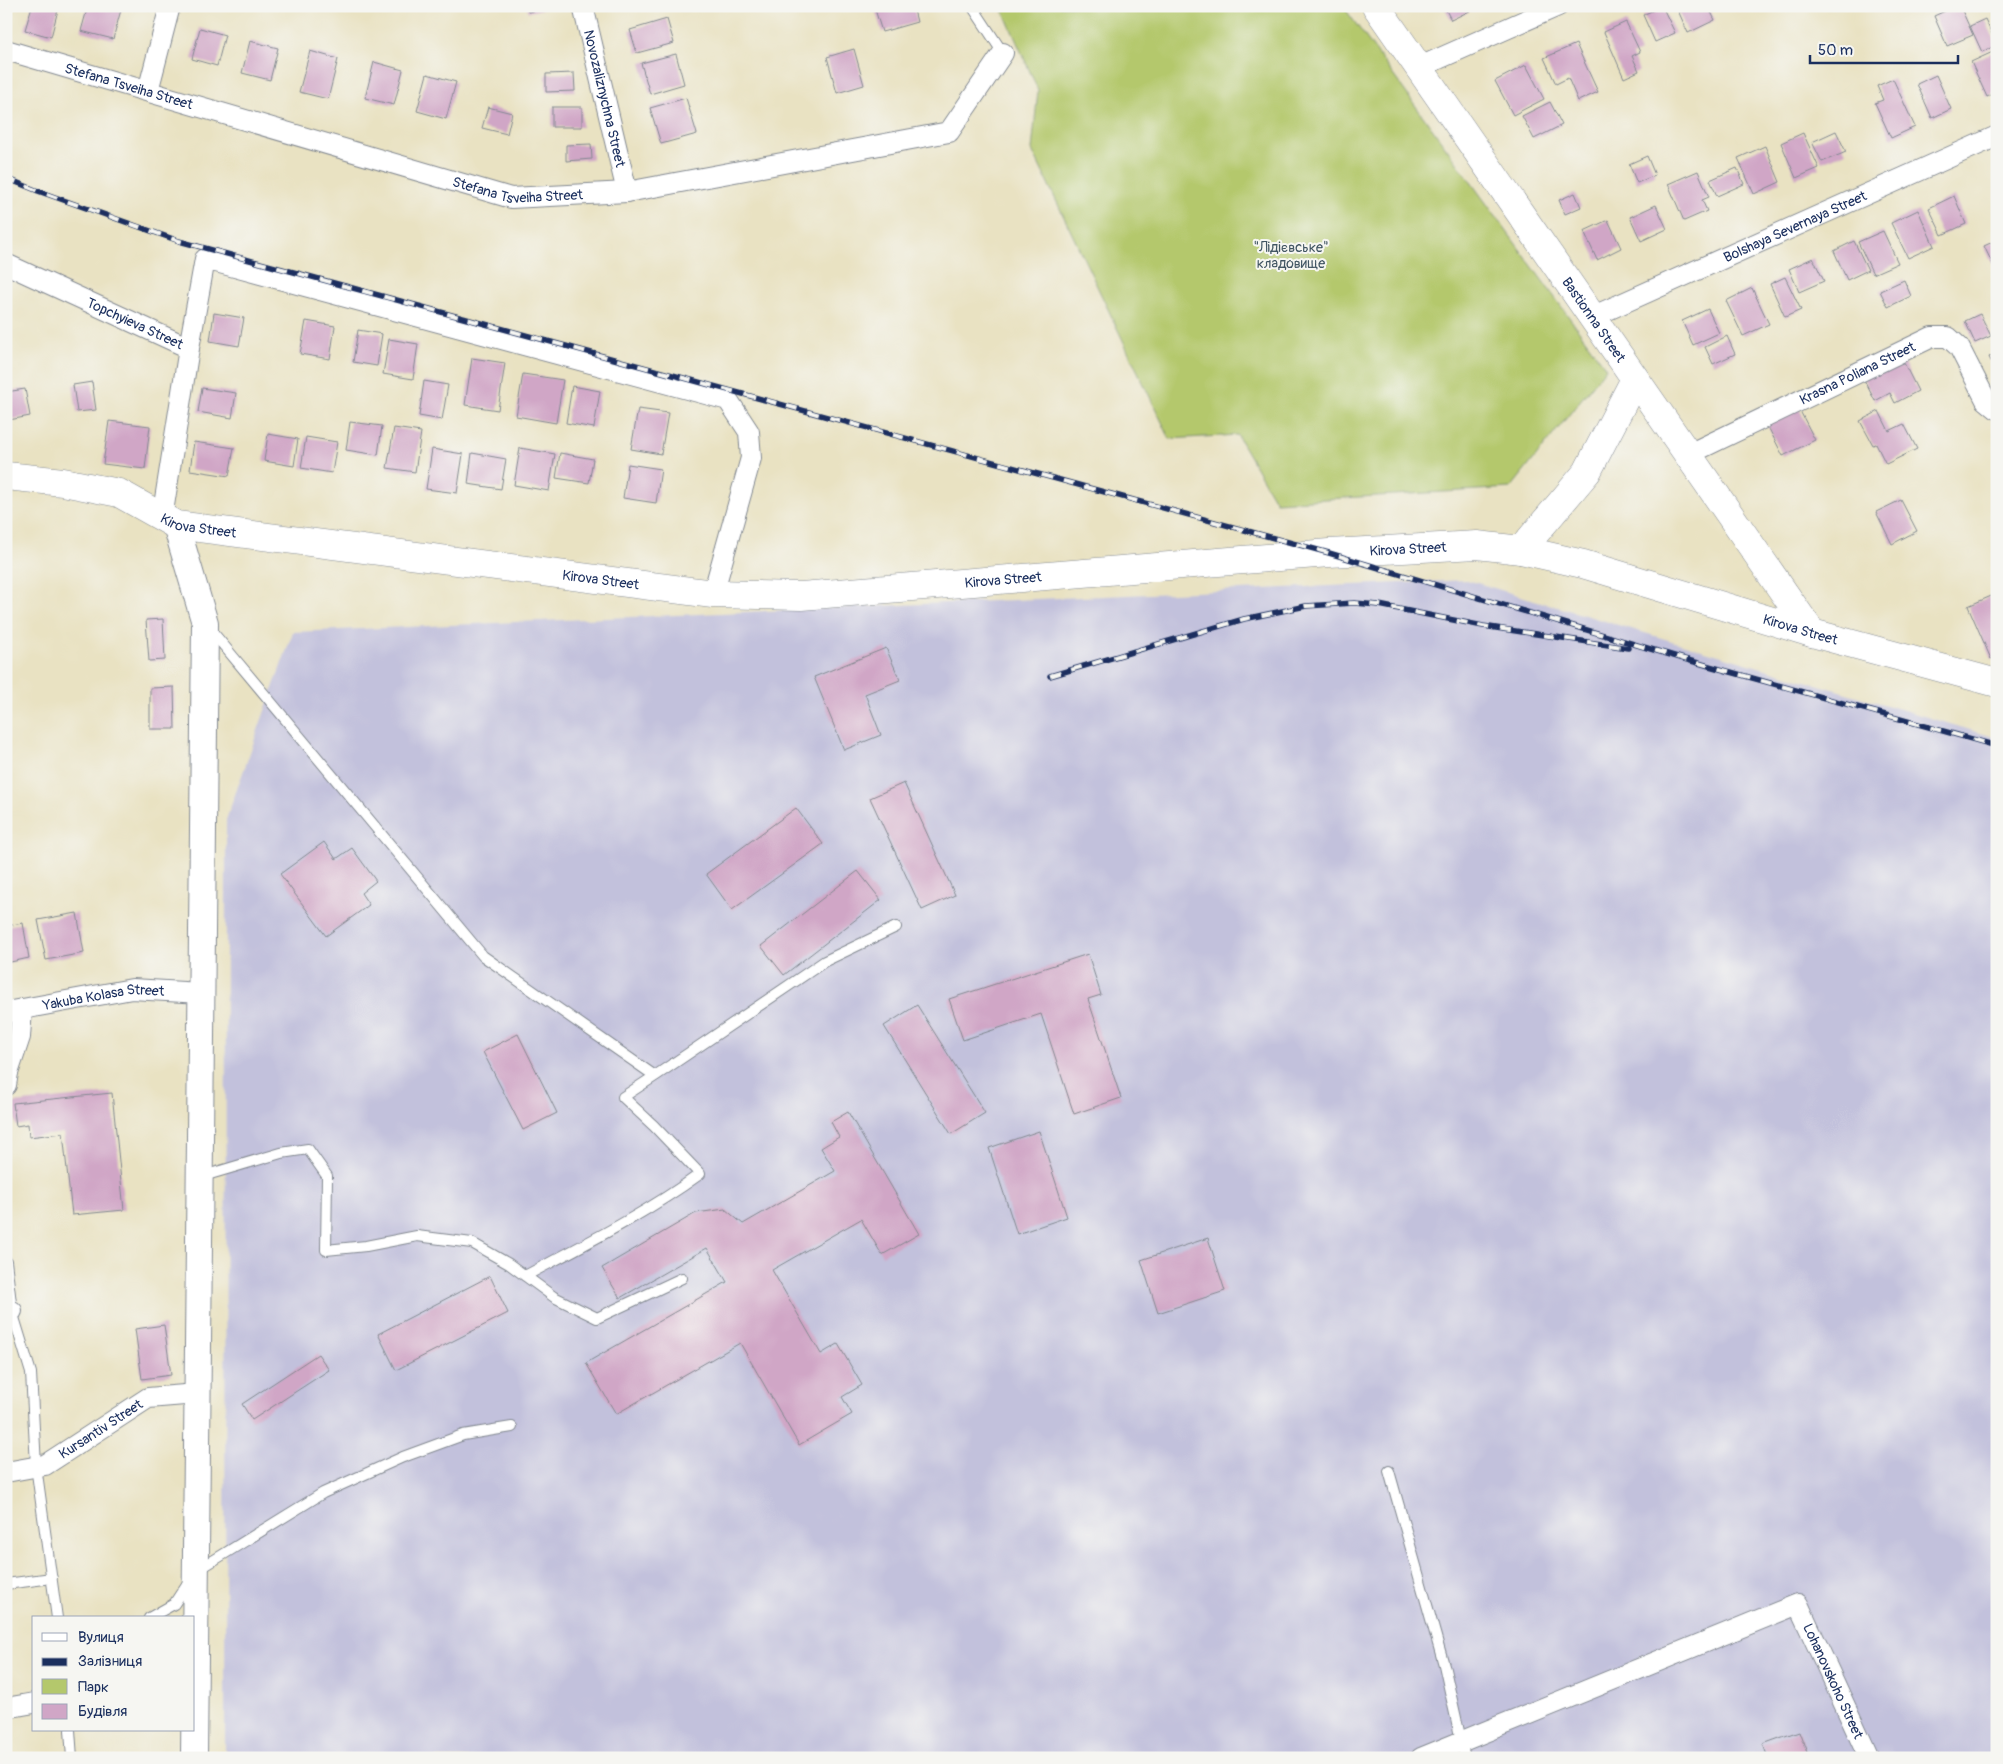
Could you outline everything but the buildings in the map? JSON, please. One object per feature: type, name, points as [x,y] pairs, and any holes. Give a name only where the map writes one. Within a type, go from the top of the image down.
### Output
[{"type":"main road","name":"Bastionna Street","points":[[1376,6],[1594,316],[1687,455],[1812,633]]},
{"type":"main road","points":[[1521,550],[1587,472],[1636,379]]},
{"type":"main road","name":"Kirova Street","points":[[6,476],[63,482],[119,493],[169,521],[713,594],[801,596],[1329,553],[1477,545],[1521,550],[1583,564],[1812,633],[1997,683]]},
{"type":"street","points":[[148,91],[170,6]]},
{"type":"street","name":"Novozaliznychna Street","points":[[583,6],[626,192]]},
{"type":"street","points":[[1420,67],[1558,6]]},
{"type":"street","name":"Stefana Tsveiha Street","points":[[6,50],[510,198],[626,192],[948,132],[1003,53]]},
{"type":"street","name":"Bolshaya Severnaya Street","points":[[1594,316],[1997,136]]},
{"type":"street","points":[[189,348],[205,259],[728,400],[749,432],[751,458],[713,594]]},
{"type":"street","name":"Topchyieva Street","points":[[6,264],[189,348],[169,521]]},
{"type":"street","name":"Krasna Poliana Street","points":[[1687,455],[1932,337],[1948,337],[1959,347],[1986,400],[1997,409]]},
{"type":"street","points":[[169,521],[205,623],[195,1664]]},
{"type":"street","name":"Yakuba Kolasa Street","points":[[14,1011],[132,989],[201,993]]},
{"type":"street","points":[[6,1085],[20,1037],[14,1011]]},
{"type":"street","name":"Kursantiv Street","points":[[6,1472],[45,1465],[148,1398],[197,1394]]},
{"type":"street","name":"Lohanovskoho Street","points":[[1421,1758],[1798,1604],[1869,1758]]},
{"type":"street","points":[[6,1708],[32,1703]]},
{"type":"street","points":[[194,1732],[194,1758]]},
{"type":"lane","points":[[972,6],[1003,53]]},
{"type":"lane","points":[[205,623],[483,956],[655,1076]]},
{"type":"lane","points":[[525,1276],[602,1236],[700,1174],[623,1097],[825,961],[896,927]]},
{"type":"lane","points":[[199,1177],[281,1153],[308,1149],[326,1176],[326,1250],[366,1246],[417,1236],[472,1243],[554,1296],[596,1318],[682,1278]]},
{"type":"lane","points":[[6,1261],[9,1311],[31,1373],[36,1466],[57,1616]]},
{"type":"lane","points":[[153,1616],[174,1604],[196,1571],[323,1493],[403,1457],[463,1435],[512,1427]]},
{"type":"lane","points":[[1389,1470],[1444,1665],[1465,1758]]},
{"type":"lane","points":[[6,1584],[52,1578]]},
{"type":"lane","points":[[70,1732],[72,1758]]},
{"type":"shaded area","points":[[1467,580],[1997,738],[1997,1758],[225,1758],[226,820],[293,632]]},
{"type":"green space","name":"\"Лідієвське\" кладовище","points":[[1001,6],[1343,6],[1606,368],[1511,488],[1276,502],[1237,435],[1170,439],[1032,150],[1038,90]]},
{"type":"railway","points":[[6,178],[179,241],[1329,553],[1684,659],[1997,746]]},
{"type":"railway","points":[[1050,676],[1244,619],[1306,606],[1354,603],[1379,605],[1483,626],[1628,648]]}]
